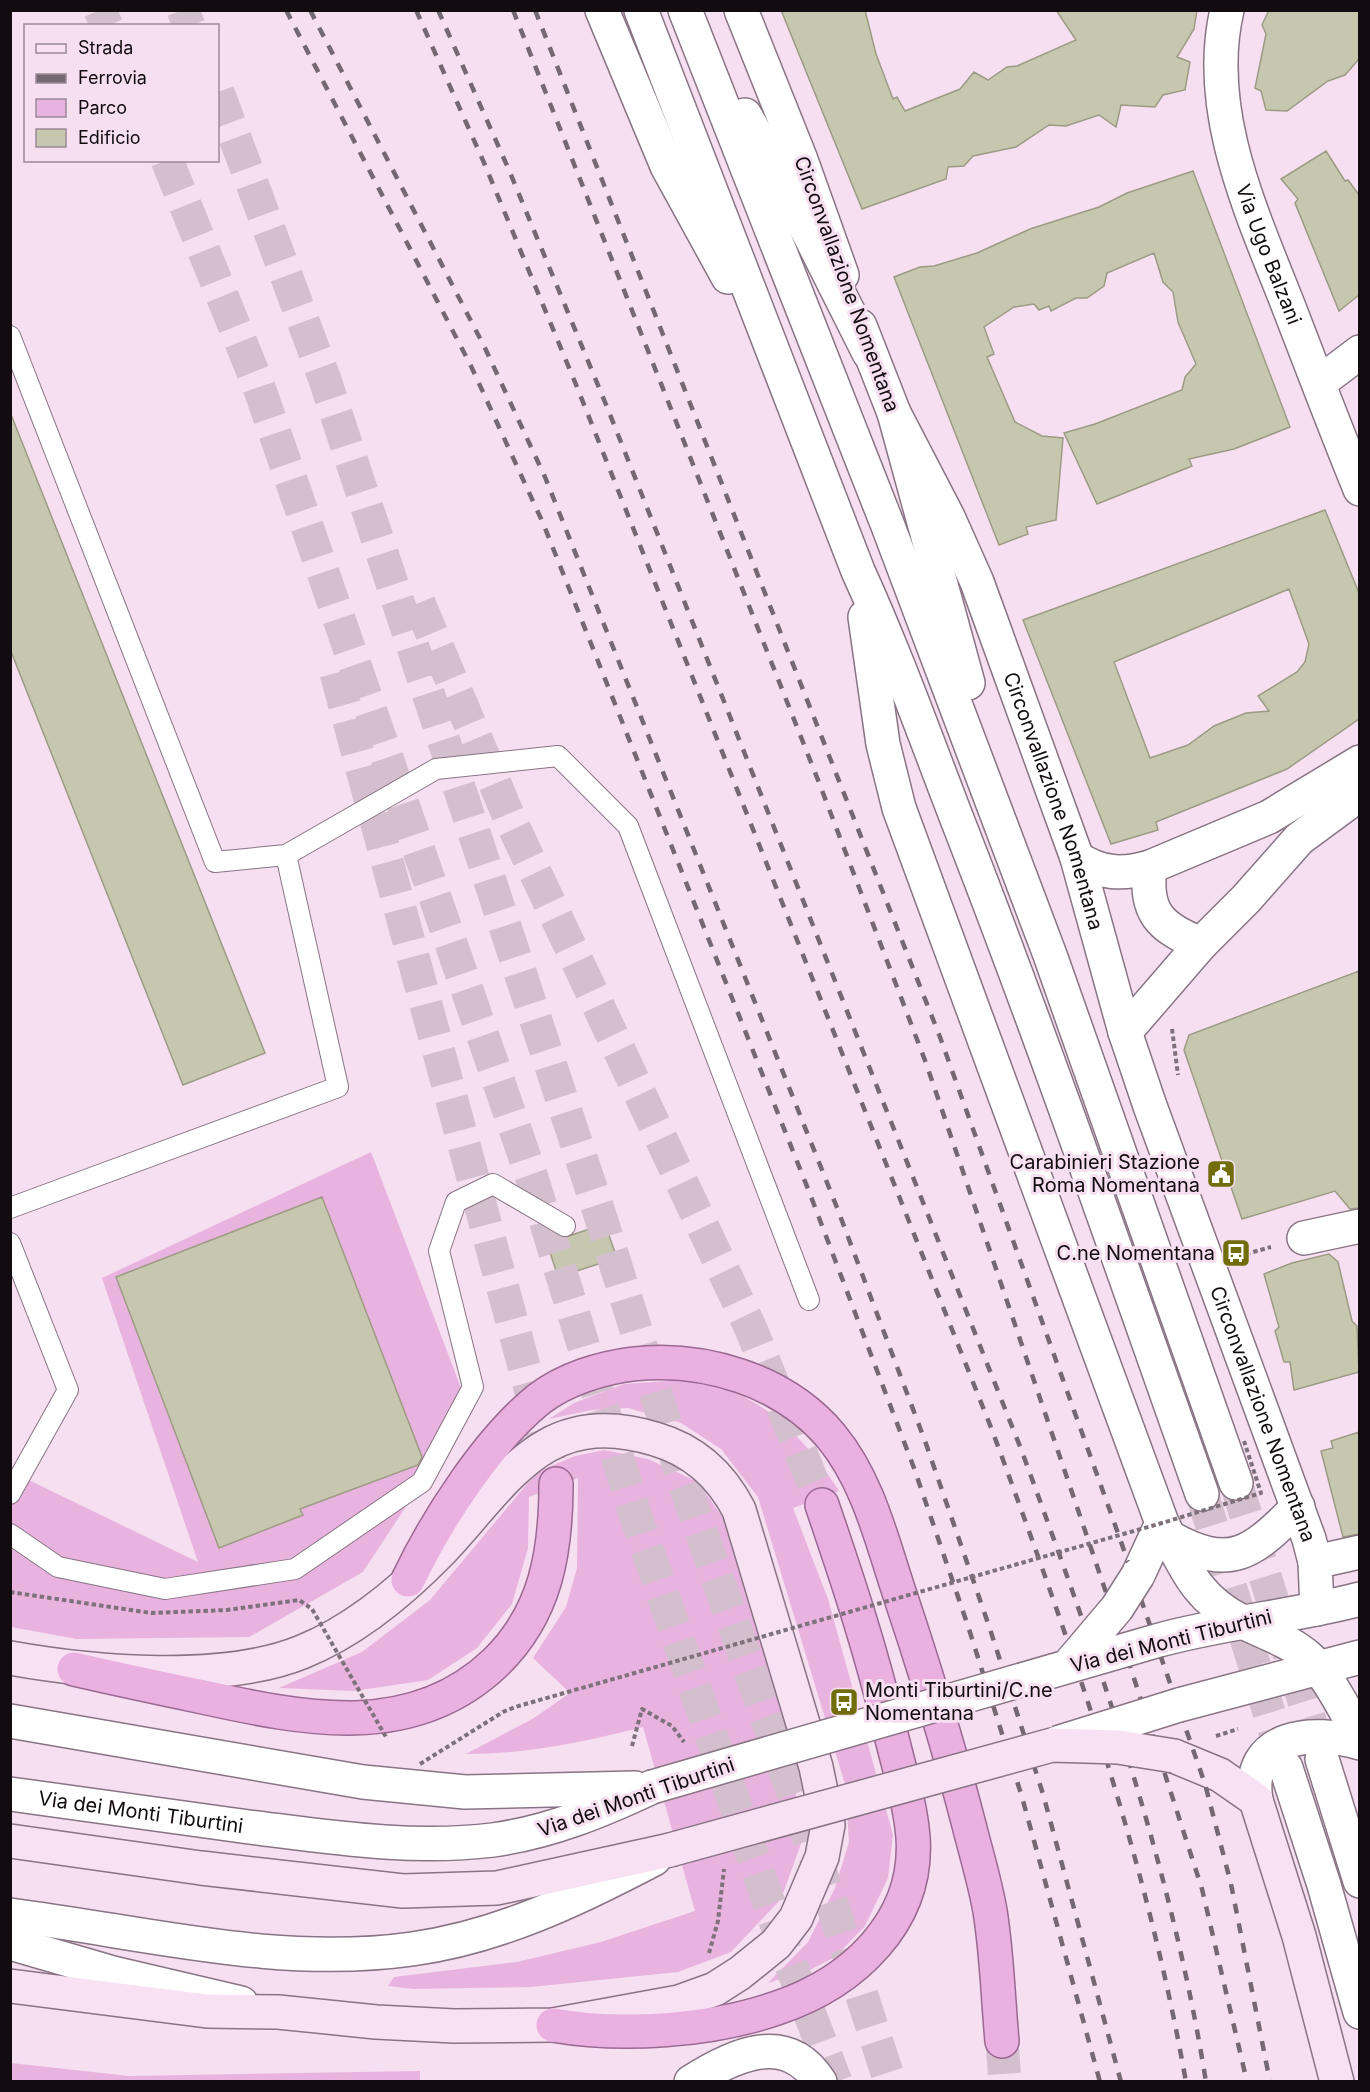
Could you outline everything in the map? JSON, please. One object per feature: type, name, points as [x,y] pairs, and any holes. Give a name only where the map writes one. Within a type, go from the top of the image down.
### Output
[{"type":"highway","points":[[408,1581],[445,1513],[485,1457],[540,1399],[566,1383],[617,1366],[675,1362],[728,1371],[777,1393],[799,1407],[829,1434],[863,1487],[945,1731],[990,1912],[1002,2041]]},
{"type":"highway","points":[[74,1669],[253,1708],[311,1717],[378,1717],[417,1710],[436,1703],[462,1690],[487,1671],[514,1643],[534,1613],[550,1567],[555,1534],[556,1484]]},
{"type":"highway","points":[[553,2025],[580,2030],[621,2031],[689,2026],[761,2014],[816,1993],[848,1973],[872,1950],[895,1915],[903,1895],[912,1857],[909,1812],[874,1664],[822,1505]]},
{"type":"main road","points":[[10,1658],[74,1669],[220,1669],[287,1657],[328,1639],[387,1600],[440,1551],[533,1452],[559,1438],[576,1433],[624,1431],[662,1441],[696,1458],[721,1481],[733,1500],[743,1522],[827,1813],[826,1842],[813,1882],[796,1918],[776,1944],[740,1973],[715,1989],[679,2002],[649,2009],[553,2025],[396,2024],[279,2012],[188,2010],[10,1986]]},
{"type":"main road","points":[[10,1841],[247,1874],[403,1891],[497,1888],[670,1850],[1052,1745],[1118,1747],[1173,1756],[1220,1775],[1256,1800],[1299,1936],[1337,2082]]},
{"type":"street","points":[[602,10],[642,109],[681,194],[710,248],[771,346]]},
{"type":"street","points":[[641,10],[858,570],[919,719],[1055,1077],[1202,1494]]},
{"type":"street","name":"Circonvallazione Nomentana","points":[[741,10],[801,160],[869,353],[894,413],[963,548],[1077,858],[1125,1032],[1214,1286],[1298,1507],[1315,1562],[1318,1667]]},
{"type":"street","name":"Via Ugo Balzani","points":[[1227,10],[1220,69],[1223,108],[1232,147],[1260,234],[1359,489]]},
{"type":"street","points":[[686,12],[785,186],[869,353]]},
{"type":"street","points":[[686,12],[888,526],[1022,881],[1236,1484]]},
{"type":"street","points":[[1318,383],[1359,352]]},
{"type":"street","points":[[894,413],[1022,881]]},
{"type":"street","points":[[858,570],[883,744],[899,808],[1166,1530],[1182,1565],[1194,1583],[1217,1605],[1240,1621],[1284,1640],[1318,1667],[1359,1734]]},
{"type":"street","points":[[1077,858],[1098,870],[1112,872],[1132,872],[1150,867],[1283,810],[1359,762]]},
{"type":"street","points":[[1125,1032],[1201,944],[1246,899],[1299,839],[1359,794]]},
{"type":"street","points":[[1150,867],[1148,884],[1152,909],[1174,933],[1201,944]]},
{"type":"street","points":[[1304,1238],[1359,1226]]},
{"type":"street","points":[[1166,1530],[1209,1555],[1239,1554],[1260,1542],[1298,1507]]},
{"type":"street","points":[[1068,1666],[1118,1608],[1166,1530]]},
{"type":"street","points":[[1315,1562],[1359,1552]]},
{"type":"street","name":"Via dei Monti Tiburtini","points":[[10,1794],[329,1838],[426,1844],[494,1840],[534,1832],[579,1819],[652,1787],[1156,1641],[1240,1621],[1317,1610],[1359,1599]]},
{"type":"street","points":[[1052,1745],[1179,1704],[1359,1658]]},
{"type":"street","points":[[10,1721],[344,1779],[465,1792],[652,1787]]},
{"type":"street","points":[[1256,1800],[1254,1784],[1257,1771],[1263,1760],[1280,1743],[1302,1736],[1324,1735],[1359,1743]]},
{"type":"street","points":[[1322,1759],[1359,1881]]},
{"type":"street","points":[[1286,1768],[1324,1885],[1359,2012]]},
{"type":"street","points":[[10,1915],[257,1952],[321,1954],[403,1950],[474,1935],[552,1910],[670,1850]]},
{"type":"street","points":[[10,1943],[113,1973],[279,2012]]},
{"type":"street","points":[[691,2082],[728,2061],[762,2050],[795,2057],[810,2068],[820,2082]]},
{"type":"lane","points":[[10,336],[215,862],[286,855],[436,769],[558,756],[628,826],[809,1300]]},
{"type":"lane","points":[[10,1208],[338,1087],[286,855]]},
{"type":"lane","points":[[10,1534],[58,1567],[165,1589],[295,1569],[422,1482],[473,1387],[439,1251],[456,1202],[493,1184],[565,1226]]},
{"type":"lane","points":[[10,1494],[68,1390],[12,1248]]},
{"type":"path","points":[[420,1764],[502,1712],[515,1707],[1166,1530],[1261,1493],[1244,1441]]},
{"type":"path","points":[[10,1592],[151,1613],[227,1610],[299,1600],[312,1609],[386,1737]]},
{"type":"path","points":[[632,1746],[642,1709],[672,1726]]},
{"type":"path","points":[[1206,1739],[1238,1729]]},
{"type":"green space","points":[[371,1152],[466,1401],[422,1482],[363,1572],[249,1637],[77,1639],[11,1627],[10,1471],[198,1562],[102,1278]]},
{"type":"green space","points":[[681,1380],[725,1389],[764,1408],[806,1446],[839,1491],[793,1508],[828,1599],[893,1835],[888,1878],[865,1926],[835,1957],[810,1970],[768,1983],[808,1942],[835,1888],[849,1842],[845,1784],[758,1497],[721,1449],[681,1423],[628,1408],[592,1410],[549,1419],[574,1403],[624,1384]]},
{"type":"green space","points":[[604,1450],[648,1459],[698,1482],[730,1528],[788,1733],[802,1841],[781,1899],[731,1952],[678,1972],[531,1987],[413,1989],[388,1986],[394,1977],[517,1962],[601,1942],[695,1911],[643,1727],[556,1746],[512,1752],[466,1754],[534,1718],[570,1693],[533,1658],[566,1607],[577,1568],[578,1478],[529,1497],[528,1548],[512,1604],[477,1648],[428,1680],[354,1691],[279,1688],[362,1652],[430,1600],[537,1472],[575,1456]]},
{"type":"green space","points":[[11,2063],[129,2076],[420,2071],[420,2081],[11,2082]]},
{"type":"building","points":[[781,10],[865,10],[876,54],[893,99],[897,97],[905,111],[960,89],[974,72],[988,80],[1007,67],[1017,66],[1076,40],[1056,10],[1197,10],[1194,29],[1177,57],[1190,62],[1185,90],[1163,95],[1155,107],[1121,105],[1116,127],[1099,115],[1066,126],[1049,125],[1016,147],[973,156],[964,166],[948,167],[946,179],[862,209]]},
{"type":"building","points":[[1269,10],[1359,10],[1359,59],[1345,75],[1328,81],[1287,111],[1266,110],[1261,91],[1255,88],[1266,34],[1262,25]]},
{"type":"building","points":[[1326,151],[1345,181],[1348,180],[1359,195],[1359,295],[1339,311],[1295,203],[1298,199],[1281,179]]},
{"type":"building","points":[[1193,171],[1290,427],[1234,449],[1189,459],[1192,466],[1097,504],[1064,433],[1095,424],[1182,390],[1185,377],[1196,364],[1178,322],[1173,292],[1163,282],[1154,253],[1107,273],[1104,286],[1087,298],[1076,298],[1051,311],[1049,306],[1039,310],[1034,304],[1014,307],[984,327],[994,354],[987,357],[1015,422],[1042,436],[1063,438],[1056,520],[1026,527],[1028,534],[999,545],[894,277],[920,267],[934,266],[977,253],[1030,229],[1099,207],[1127,193]]},
{"type":"building","points":[[10,412],[265,1053],[183,1085],[10,649]]},
{"type":"building","points":[[1325,510],[1359,593],[1359,719],[1287,769],[1156,822],[1158,830],[1111,844],[1023,620]],"holes":[[[1289,589],[1309,644],[1305,662],[1297,672],[1258,696],[1269,711],[1246,713],[1214,726],[1188,745],[1150,758],[1114,662]]]},
{"type":"building","points":[[1359,971],[1359,1208],[1350,1209],[1335,1191],[1242,1219],[1184,1050],[1189,1035]]},
{"type":"building","points":[[322,1197],[422,1457],[418,1465],[300,1509],[303,1515],[219,1548],[116,1277]]},
{"type":"building","points":[[605,1224],[617,1258],[558,1277],[547,1243]]},
{"type":"building","points":[[1329,1254],[1338,1262],[1352,1321],[1357,1326],[1359,1372],[1294,1390],[1290,1362],[1284,1362],[1275,1331],[1279,1327],[1264,1274],[1292,1263]]},
{"type":"building","points":[[1359,1432],[1359,1534],[1343,1537],[1321,1451],[1333,1448],[1331,1441]]},
{"type":"tunnel","points":[[100,10],[106,24]]},
{"type":"tunnel","points":[[183,10],[188,24]]},
{"type":"tunnel","points":[[219,95],[325,380],[599,1212],[683,1480],[834,1910],[890,2082]]},
{"type":"tunnel","points":[[168,162],[259,387],[534,1184],[634,1511],[784,1947],[836,2082]]},
{"type":"tunnel","points":[[419,603],[509,817],[751,1329],[822,1505]]},
{"type":"tunnel","points":[[336,673],[556,1484]]},
{"type":"tunnel","points":[[1236,1483],[1322,1759]]},
{"type":"tunnel","points":[[1202,1494],[1286,1768]]},
{"type":"tunnel","points":[[1002,2041],[1005,2082]]},
{"type":"railway","points":[[286,10],[471,366],[543,523],[810,1194],[914,1468],[968,1626],[1022,1797],[1100,2082]]},
{"type":"railway","points":[[310,10],[485,348],[545,477],[836,1205],[925,1441],[989,1626],[1043,1794],[1121,2082]]},
{"type":"railway","points":[[416,10],[485,165],[577,387],[992,1430],[1050,1590],[1104,1751],[1150,1915],[1186,2082]]},
{"type":"railway","points":[[438,10],[509,170],[607,407],[1021,1449],[1077,1604],[1129,1761],[1173,1920],[1206,2082]]},
{"type":"railway","points":[[513,10],[818,780],[926,1063],[1112,1610],[1202,1889],[1247,2082]]},
{"type":"railway","points":[[535,10],[940,1037],[1119,1536],[1205,1784],[1231,1884],[1270,2082]]},
{"type":"place","name":"Carabinieri Stazione Roma Nomentana","points":[[1221,1174]]},
{"type":"place","name":"C.ne Nomentana","points":[[1236,1253]]},
{"type":"place","name":"Monti Tiburtini/C.ne Nomentana","points":[[844,1702]]}]
